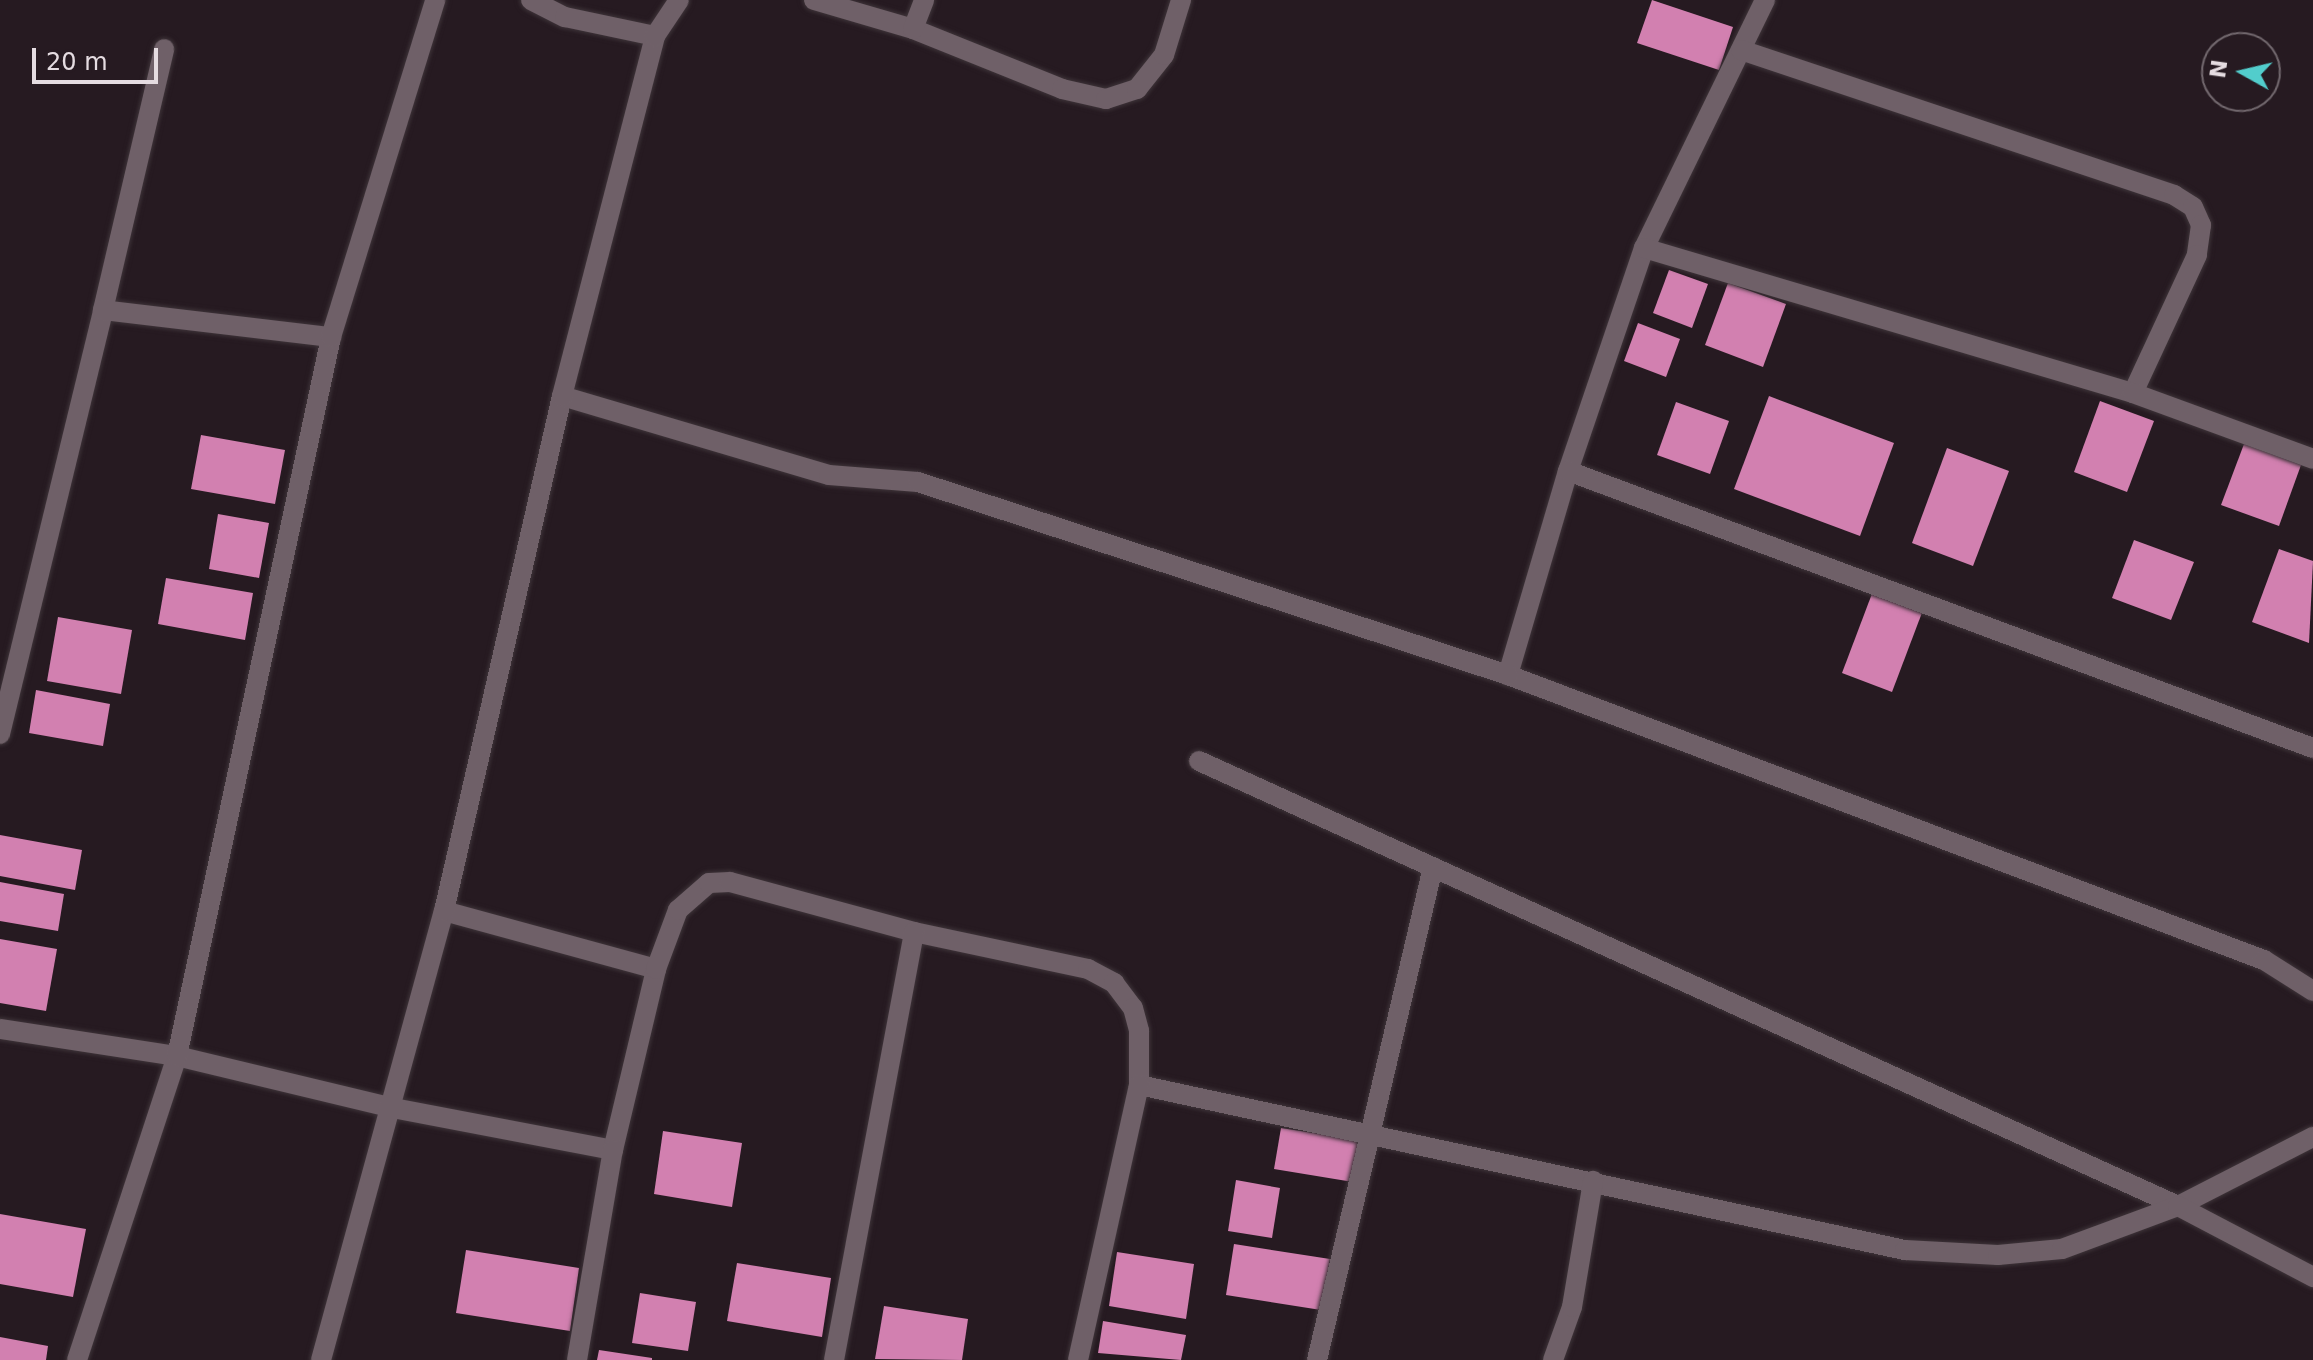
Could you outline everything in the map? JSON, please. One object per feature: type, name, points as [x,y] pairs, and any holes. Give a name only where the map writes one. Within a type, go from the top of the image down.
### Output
[{"type":"street","points":[[77,1360],[177,1056],[331,337],[435,0]]},
{"type":"street","points":[[531,0],[565,17],[655,36]]},
{"type":"street","points":[[321,1360],[393,1108],[444,911],[562,396],[655,36],[679,0]]},
{"type":"street","points":[[814,0],[913,29],[1062,89],[1106,99],[1137,89],[1164,55],[1181,0]]},
{"type":"street","points":[[913,29],[924,0]]},
{"type":"street","points":[[1508,675],[1568,471],[1644,248],[1765,0]]},
{"type":"street","points":[[0,734],[164,49]]},
{"type":"street","points":[[1741,50],[2174,195],[2193,207],[2201,225],[2197,255],[2133,393]]},
{"type":"street","points":[[1644,248],[2133,393],[2313,459]]},
{"type":"street","points":[[103,310],[331,337]]},
{"type":"street","points":[[562,396],[829,475],[918,482],[1508,675],[2264,960],[2313,991]]},
{"type":"street","points":[[1568,471],[2313,748]]},
{"type":"street","points":[[1199,761],[2178,1206],[2313,1277]]},
{"type":"street","points":[[1317,1360],[1367,1134],[1433,867]]},
{"type":"street","points":[[577,1360],[613,1150],[656,969],[678,910],[709,883],[730,882],[914,932],[1088,969],[1114,983],[1136,1019],[1139,1085],[1078,1360]]},
{"type":"street","points":[[444,911],[656,969]]},
{"type":"street","points":[[834,1360],[914,932]]},
{"type":"street","points":[[0,1029],[177,1056],[393,1108],[613,1150]]},
{"type":"street","points":[[1139,1085],[1905,1250],[1998,1255],[2062,1249],[2178,1206],[2313,1137]]},
{"type":"street","points":[[1553,1360],[1572,1307],[1593,1181]]},
{"type":"building","points":[[1652,0],[1733,27],[1719,70],[1637,43]]},
{"type":"building","points":[[1669,270],[1708,284],[1692,328],[1653,313]]},
{"type":"building","points":[[1728,283],[1786,304],[1763,367],[1705,345]]},
{"type":"building","points":[[1638,323],[1680,339],[1666,377],[1624,361]]},
{"type":"building","points":[[1769,396],[1894,443],[1860,536],[1734,489]]},
{"type":"building","points":[[2100,401],[2154,421],[2127,492],[2074,472]]},
{"type":"building","points":[[1676,402],[1729,421],[1710,474],[1657,455]]},
{"type":"building","points":[[201,435],[285,450],[275,504],[191,489]]},
{"type":"building","points":[[2244,444],[2301,465],[2279,526],[2221,505]]},
{"type":"building","points":[[1947,448],[2009,471],[1973,566],[1912,543]]},
{"type":"building","points":[[218,514],[269,523],[259,578],[209,569]]},
{"type":"building","points":[[2134,540],[2194,562],[2171,620],[2112,598]]},
{"type":"building","points":[[2279,549],[2313,561],[2309,643],[2252,622]]},
{"type":"building","points":[[166,578],[253,593],[245,640],[158,624]]},
{"type":"building","points":[[1873,591],[1923,610],[1892,692],[1842,673]]},
{"type":"building","points":[[58,617],[132,630],[121,694],[47,681]]},
{"type":"building","points":[[36,690],[110,704],[103,746],[29,733]]},
{"type":"building","points":[[0,835],[82,850],[75,890],[0,876]]},
{"type":"building","points":[[0,882],[64,894],[58,931],[0,921]]},
{"type":"building","points":[[0,939],[57,949],[46,1011],[0,1003]]},
{"type":"building","points":[[1281,1128],[1359,1140],[1353,1182],[1274,1169]]},
{"type":"building","points":[[663,1131],[742,1143],[732,1207],[654,1194]]},
{"type":"building","points":[[1236,1180],[1280,1188],[1272,1238],[1228,1231]]},
{"type":"building","points":[[0,1214],[86,1229],[73,1297],[0,1284]]},
{"type":"building","points":[[1234,1244],[1330,1259],[1321,1310],[1226,1295]]},
{"type":"building","points":[[466,1250],[579,1268],[570,1331],[456,1313]]},
{"type":"building","points":[[1117,1252],[1194,1264],[1186,1319],[1109,1306]]},
{"type":"building","points":[[737,1263],[831,1278],[822,1337],[727,1321]]},
{"type":"building","points":[[640,1293],[696,1302],[688,1351],[632,1343]]},
{"type":"building","points":[[884,1306],[968,1319],[962,1360],[875,1359]]},
{"type":"building","points":[[1103,1321],[1186,1335],[1181,1360],[1098,1353]]},
{"type":"building","points":[[0,1337],[48,1346],[46,1360],[0,1360]]},
{"type":"building","points":[[599,1350],[652,1358],[652,1360],[597,1360]]}]
